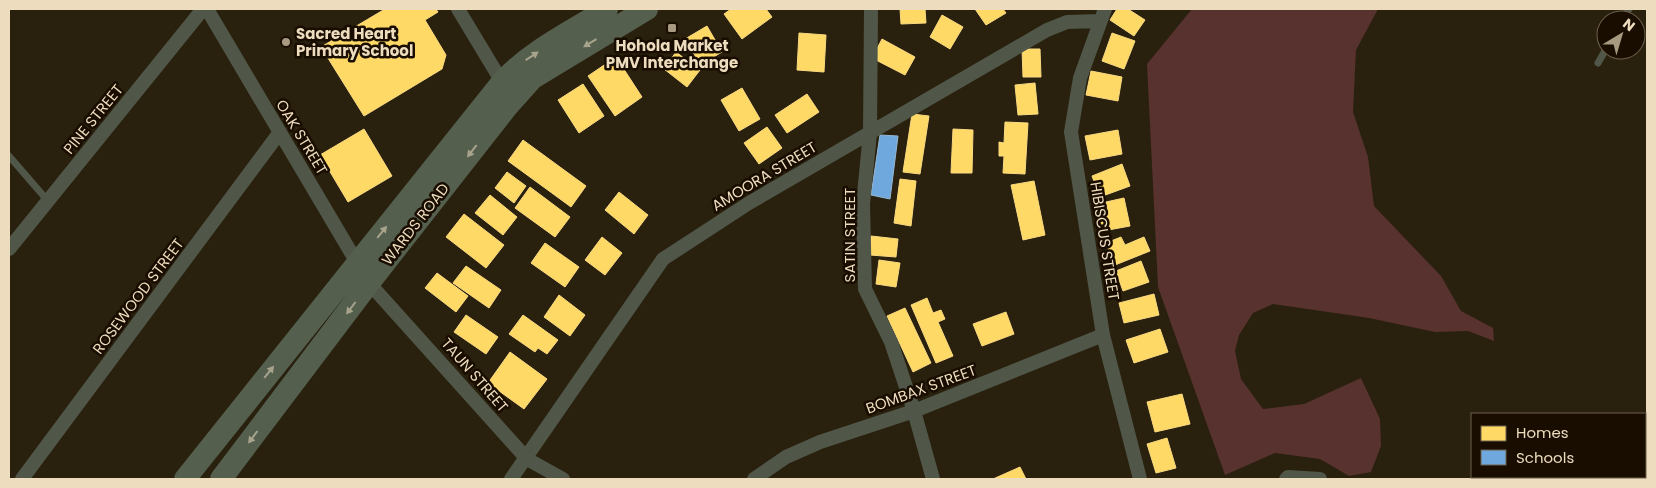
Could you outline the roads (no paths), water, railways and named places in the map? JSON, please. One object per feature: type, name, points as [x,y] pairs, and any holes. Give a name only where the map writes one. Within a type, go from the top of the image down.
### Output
[{"type":"main road","name":"WARDS ROAD","points":[[185,479],[514,68],[607,9]]},
{"type":"main road","name":"WARDS ROAD","points":[[221,479],[507,107],[534,78],[647,9]]},
{"type":"street","name":"OAK STREET","points":[[205,9],[370,283]]},
{"type":"street","name":"PINE STREET","points":[[9,249],[205,9]]},
{"type":"street","points":[[458,9],[502,82],[507,107]]},
{"type":"street","name":"SATIN STREET","points":[[871,9],[870,133],[863,204],[865,289],[891,342],[914,411],[933,479]]},
{"type":"street","name":"AMOORA STREET","points":[[511,479],[663,259],[749,203],[1047,30],[1068,22],[1102,15]]},
{"type":"street","name":"HIBISCUS STREET","points":[[1102,15],[1080,78],[1071,132],[1104,335],[1140,479]]},
{"type":"street","name":"ROSEWOOD STREET","points":[[22,479],[280,132]]},
{"type":"street","name":"TAUN STREET","points":[[370,283],[526,459],[563,479]]},
{"type":"street","name":"BOMBAX STREET","points":[[754,479],[786,457],[820,442],[914,411],[1104,335]]},
{"type":"street","points":[[1286,479],[1288,477],[1320,479]]},
{"type":"lane","points":[[9,156],[48,201]]},
{"type":"place","name":"Hohola Market PMV Interchange","points":[[672,28]]},
{"type":"place","name":"Sacred Heart Primary School","points":[[286,42]]}]
